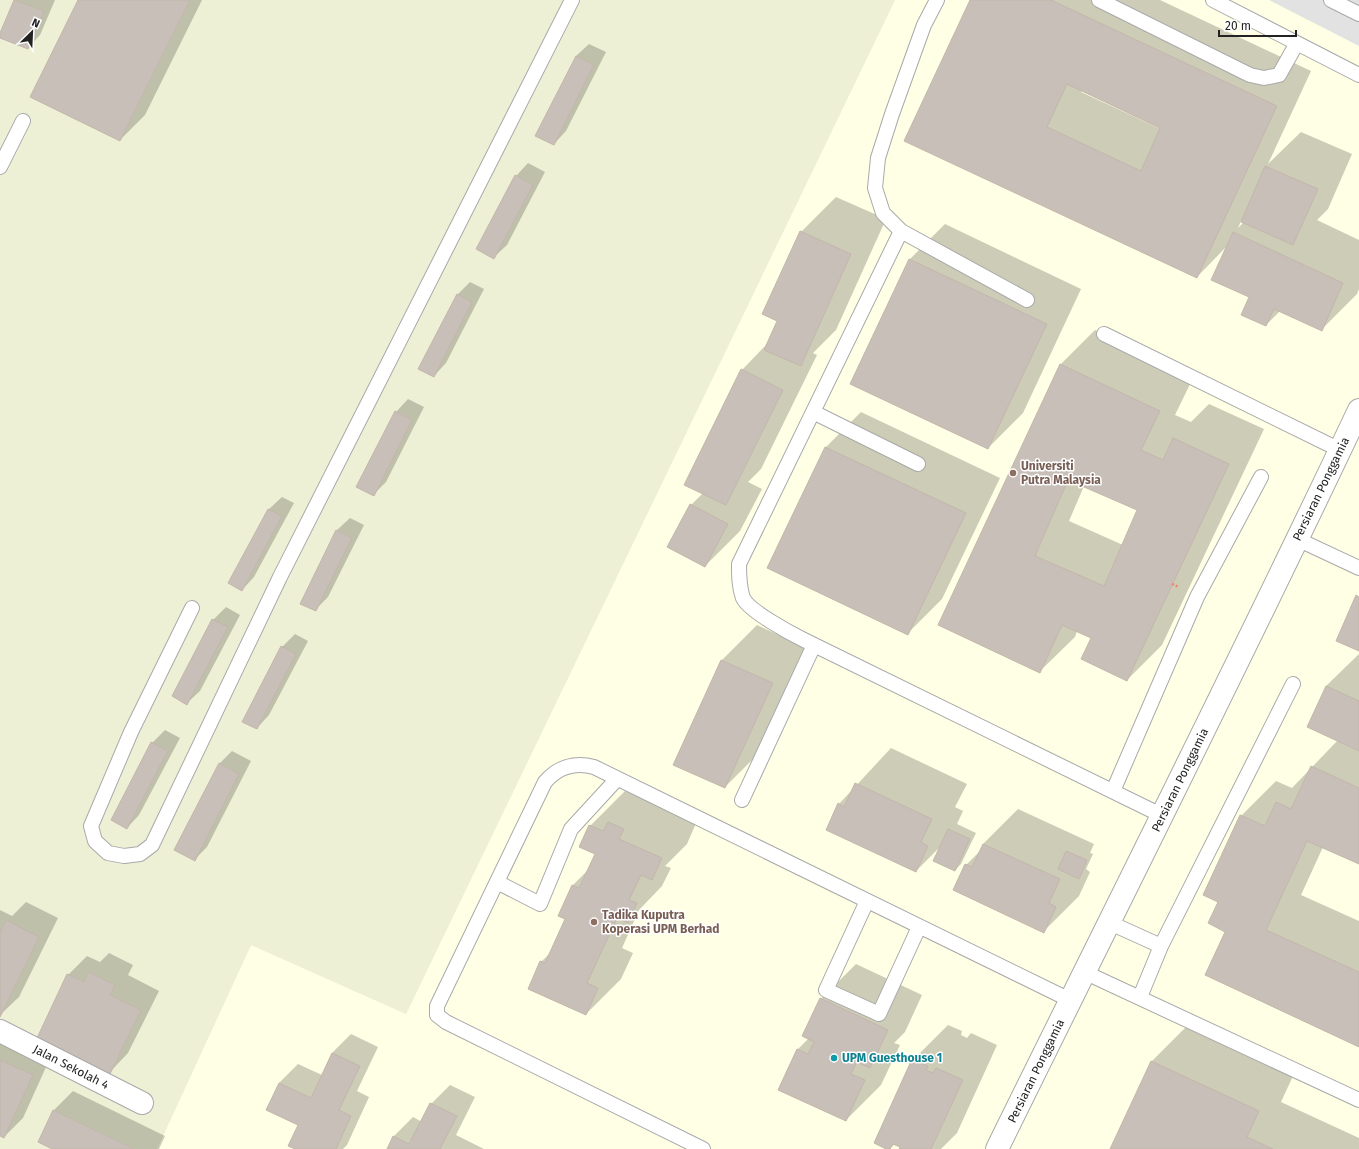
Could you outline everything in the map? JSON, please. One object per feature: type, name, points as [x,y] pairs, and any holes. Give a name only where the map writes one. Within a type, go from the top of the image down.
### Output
[{"type":"street","name":"Persiaran Ponggamia","points":[[997,1149],[1108,922],[1163,816],[1359,410]]},
{"type":"street","name":"Jalan Sekolah 4","points":[[0,1031],[142,1103]]},
{"type":"lane","points":[[192,608],[131,732],[91,826],[95,842],[108,853],[124,856],[140,854],[152,845],[280,577],[572,0]]},
{"type":"lane","points":[[937,0],[924,24],[892,114],[878,158],[875,188],[883,213],[901,231],[1027,300]]},
{"type":"lane","points":[[1099,0],[1250,75],[1264,78],[1279,75],[1297,43]]},
{"type":"lane","points":[[1212,0],[1232,4],[1297,43],[1359,75]]},
{"type":"lane","points":[[1331,0],[1359,14]]},
{"type":"lane","points":[[0,167],[23,121]]},
{"type":"lane","points":[[901,231],[739,564],[738,582],[744,600],[770,622],[814,645],[1163,816]]},
{"type":"lane","points":[[1104,334],[1340,450]]},
{"type":"lane","points":[[813,412],[918,464]]},
{"type":"lane","points":[[1113,791],[1197,597],[1261,477]]},
{"type":"lane","points":[[1298,539],[1359,568]]},
{"type":"lane","points":[[742,800],[814,645]]},
{"type":"lane","points":[[1140,997],[1161,946],[1293,684]]},
{"type":"lane","points":[[702,1149],[446,1022],[437,1015],[437,1006],[544,782],[550,776],[566,766],[585,765],[594,767],[1070,1000]]},
{"type":"lane","points":[[497,882],[540,904],[571,829],[617,779]]},
{"type":"lane","points":[[867,901],[826,990],[879,1014],[919,927]]},
{"type":"lane","points":[[1108,922],[1161,946]]},
{"type":"lane","points":[[1084,972],[1359,1100]]},
{"type":"shaded area","points":[[0,0],[895,0],[406,1014],[251,945],[157,1149],[0,1149]]},
{"type":"shaded area","name":"Universiti Putra Malaysia","points":[[895,0],[1359,0],[1359,1149],[157,1149],[251,945],[406,1014]]},
{"type":"shaded area","points":[[1269,0],[1359,0],[1359,46]]},
{"type":"building","points":[[14,0],[44,11],[28,49],[0,38],[0,33]]},
{"type":"building","points":[[78,0],[190,0],[120,141],[30,97]]},
{"type":"building","points":[[970,0],[1051,0],[1277,106],[1197,278],[904,141]],"holes":[[[1067,84],[1160,128],[1141,171],[1047,127]]]},
{"type":"building","points":[[576,56],[594,65],[554,145],[535,136]]},
{"type":"building","points":[[1265,166],[1318,189],[1293,245],[1241,222]]},
{"type":"building","points":[[515,175],[533,185],[494,259],[476,249]]},
{"type":"building","points":[[800,231],[851,254],[801,366],[764,350],[777,321],[762,314]]},
{"type":"building","points":[[1233,232],[1343,283],[1322,331],[1274,309],[1266,326],[1241,315],[1249,297],[1211,280]]},
{"type":"building","points":[[909,259],[1047,324],[988,449],[850,384]]},
{"type":"building","points":[[457,294],[472,302],[434,377],[418,369]]},
{"type":"building","points":[[1060,364],[1160,411],[1141,450],[1163,460],[1173,438],[1229,464],[1127,681],[1081,659],[1091,638],[1062,625],[1040,673],[938,625]],"holes":[[[1068,480],[1137,510],[1104,586],[1035,556]]]},
{"type":"building","points":[[741,369],[783,390],[726,505],[684,485]]},
{"type":"building","points":[[395,411],[412,420],[374,496],[356,487]]},
{"type":"building","points":[[825,447],[966,513],[908,635],[767,568]]},
{"type":"building","points":[[690,504],[728,524],[705,567],[667,547]]},
{"type":"building","points":[[268,509],[282,516],[242,591],[228,583]]},
{"type":"building","points":[[336,530],[352,538],[316,611],[300,604]]},
{"type":"building","points":[[1356,595],[1359,597],[1359,651],[1336,641]]},
{"type":"building","points":[[212,619],[228,627],[187,705],[172,696]]},
{"type":"building","points":[[281,646],[296,654],[257,729],[242,722]]},
{"type":"building","points":[[721,660],[773,683],[725,788],[673,765]]},
{"type":"building","points":[[1326,686],[1359,701],[1359,751],[1307,727]]},
{"type":"building","points":[[151,742],[168,751],[127,829],[111,820]]},
{"type":"building","points":[[219,763],[239,774],[195,861],[174,850]]},
{"type":"building","points":[[1311,766],[1359,788],[1359,864],[1307,841],[1266,930],[1359,972],[1359,1047],[1205,975],[1225,932],[1208,923],[1218,902],[1203,895],[1240,815],[1265,826],[1276,802],[1291,809]]},
{"type":"building","points":[[855,783],[932,819],[921,842],[928,846],[916,872],[826,830],[838,803],[844,807]]},
{"type":"building","points":[[608,822],[624,829],[619,839],[662,858],[652,880],[641,875],[629,900],[637,903],[628,923],[617,918],[587,983],[598,988],[586,1015],[528,989],[540,961],[545,963],[565,919],[558,916],[572,885],[579,888],[595,854],[579,847],[589,825],[603,831]]},
{"type":"building","points":[[948,829],[970,839],[955,871],[933,861]]},
{"type":"building","points":[[983,844],[1060,879],[1049,903],[1056,907],[1044,933],[953,890],[965,864],[972,867]]},
{"type":"building","points":[[1066,851],[1087,860],[1079,879],[1058,869]]},
{"type":"building","points":[[6,920],[39,937],[0,1017],[0,933]]},
{"type":"building","points":[[89,972],[115,985],[110,995],[141,1010],[110,1074],[37,1038],[67,974],[84,982]]},
{"type":"building","name":"UPM Guesthouse 1","points":[[820,998],[888,1030],[870,1068],[857,1062],[851,1074],[865,1080],[846,1121],[778,1090],[797,1049],[808,1054],[814,1042],[802,1036]]},
{"type":"building","points":[[332,1053],[360,1066],[339,1110],[351,1116],[336,1149],[295,1149],[288,1146],[298,1125],[266,1110],[279,1083],[311,1098]]},
{"type":"building","points":[[912,1059],[928,1066],[926,1070],[933,1073],[936,1068],[963,1080],[931,1149],[899,1149],[900,1147],[893,1144],[890,1149],[886,1149],[874,1143]]},
{"type":"building","points":[[0,1060],[33,1075],[4,1138],[0,1136]]},
{"type":"building","points":[[1151,1061],[1259,1111],[1247,1137],[1273,1149],[1110,1149]]},
{"type":"building","points":[[430,1103],[457,1116],[440,1149],[387,1149],[393,1136],[409,1144]]},
{"type":"building","points":[[53,1110],[134,1149],[52,1149],[38,1142]]},
{"type":"place","name":"Universiti Putra Malaysia","points":[[1013,473]]},
{"type":"place","name":"Tadika Kuputra Koperasi UPM Berhad","points":[[594,922]]},
{"type":"place","name":"UPM Guesthouse 1","points":[[834,1058]]}]
